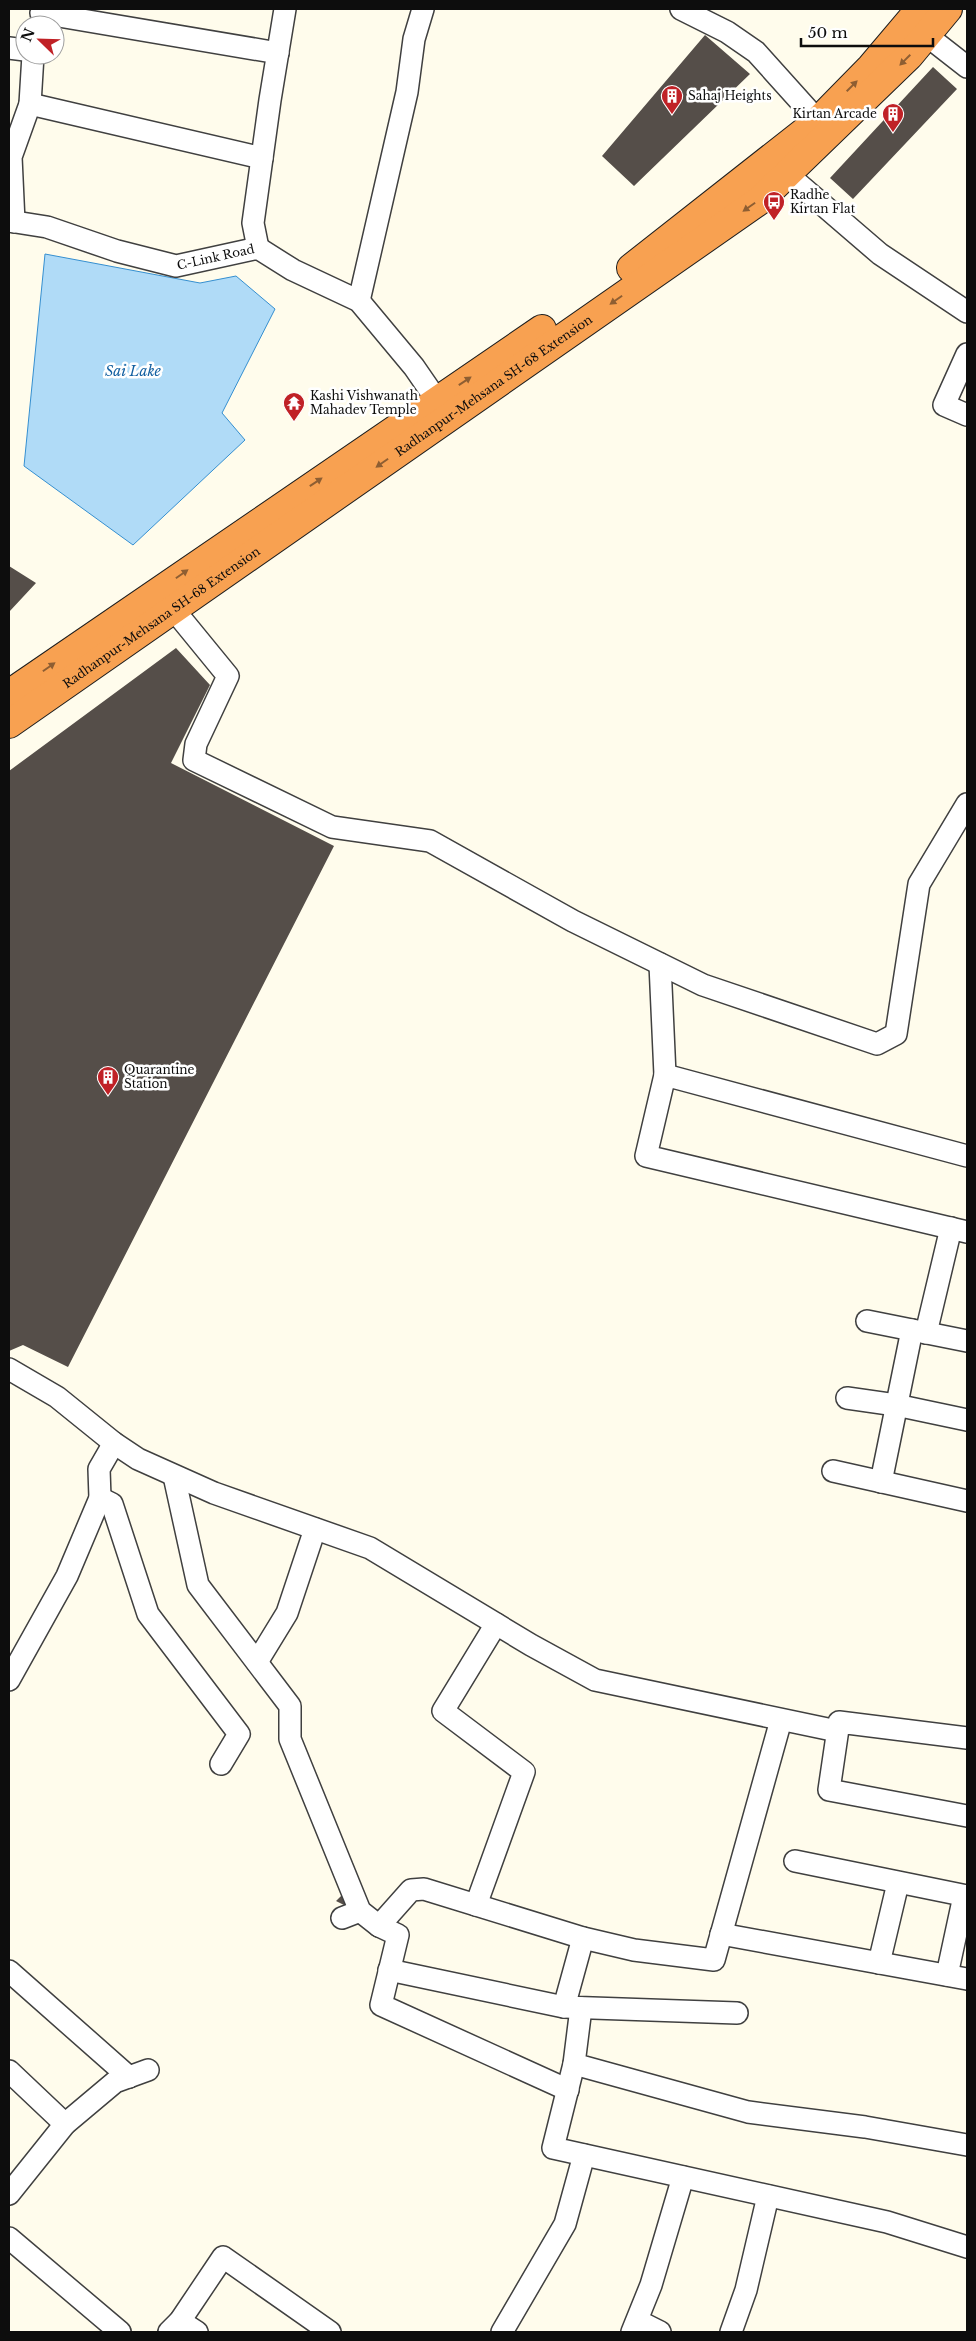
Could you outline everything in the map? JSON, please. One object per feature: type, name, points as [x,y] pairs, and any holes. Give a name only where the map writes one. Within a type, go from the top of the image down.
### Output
[{"type":"highway","points":[[443,408],[640,262],[818,120],[871,67],[920,9]]},
{"type":"highway","name":"Radhanpur-Mehsana SH-68 Extension","points":[[9,724],[166,600],[443,408],[759,200],[909,56],[948,9]]},
{"type":"highway","points":[[9,694],[166,600]]},
{"type":"street","points":[[258,248],[253,223],[285,9]]},
{"type":"street","points":[[359,300],[407,92],[414,39],[422,9]]},
{"type":"street","points":[[682,9],[727,32],[756,52],[818,120]]},
{"type":"street","points":[[65,19],[278,53]]},
{"type":"street","points":[[926,35],[967,67]]},
{"type":"street","points":[[11,222],[10,156],[30,104],[32,65]]},
{"type":"street","points":[[30,104],[262,158]]},
{"type":"street","points":[[787,174],[880,254],[967,312]]},
{"type":"street","name":"C-Link Road","points":[[11,222],[47,226],[117,251],[176,266],[258,248],[293,270],[359,300],[414,367],[443,408]]},
{"type":"street","points":[[967,354],[944,405],[967,416]]},
{"type":"street","points":[[166,600],[228,676],[196,744],[194,760],[332,827],[430,841],[573,921],[703,985],[877,1044],[896,1034],[919,884],[967,804]]},
{"type":"street","points":[[660,964],[665,1075],[646,1156],[959,1230],[919,1332],[896,1405],[881,1482]]},
{"type":"street","points":[[665,1075],[967,1156]]},
{"type":"street","points":[[867,1321],[967,1341]]},
{"type":"street","points":[[9,1369],[57,1397],[114,1443],[138,1459],[174,1476],[370,1548],[496,1624],[595,1680],[837,1732]]},
{"type":"street","points":[[847,1398],[896,1405],[967,1420]]},
{"type":"street","points":[[9,1680],[66,1576],[100,1498],[99,1469],[114,1443]]},
{"type":"street","points":[[833,1471],[967,1501]]},
{"type":"street","points":[[174,1476],[198,1585],[290,1706],[290,1739],[351,1915],[398,1935],[381,2005],[568,2090]]},
{"type":"street","points":[[100,1498],[112,1504],[148,1614],[239,1734],[221,1764]]},
{"type":"street","points":[[257,1662],[287,1612],[315,1528]]},
{"type":"street","points":[[476,1905],[524,1772],[443,1711],[496,1624]]},
{"type":"street","points":[[379,1926],[411,1890],[424,1889],[583,1938],[634,1950],[714,1960],[781,1720]]},
{"type":"street","points":[[967,1738],[839,1722],[829,1790],[967,1816]]},
{"type":"street","points":[[721,1934],[957,1977],[966,1896],[795,1861]]},
{"type":"street","points":[[879,1963],[898,1882]]},
{"type":"street","points":[[583,1938],[572,2008],[574,2064],[553,2148],[887,2222],[967,2247]]},
{"type":"street","points":[[389,1970],[572,2008],[737,2013]]},
{"type":"street","points":[[9,1971],[138,2074],[115,2082],[65,2124],[9,2194]]},
{"type":"street","points":[[574,2064],[748,2112],[865,2127],[967,2145]]},
{"type":"street","points":[[9,2071],[65,2124]]},
{"type":"street","points":[[502,2332],[566,2224],[584,2155]]},
{"type":"street","points":[[660,2332],[635,2327],[651,2285],[683,2177]]},
{"type":"street","points":[[731,2332],[746,2290],[768,2196]]},
{"type":"street","points":[[9,2238],[120,2332]]},
{"type":"street","points":[[182,2328],[223,2257],[330,2332]]},
{"type":"water","name":"Sai Lake","points":[[45,254],[200,283],[236,276],[275,309],[222,413],[245,440],[133,545],[24,466]]},
{"type":"building","name":"Sahaj Heights","points":[[705,35],[750,74],[634,186],[602,156]]},
{"type":"building","name":"Kirtan Arcade","points":[[933,67],[957,89],[853,199],[830,178]]},
{"type":"building","points":[[9,566],[36,583],[9,612]]},
{"type":"building","name":"Quarantine Station","points":[[176,648],[210,685],[171,763],[334,846],[68,1367],[23,1345],[9,1351],[9,771]]},
{"type":"building","points":[[349,1888],[348,1907],[336,1901]]},
{"type":"place","name":"Sahaj Heights","points":[[672,115]]},
{"type":"place","name":"Kirtan Arcade","points":[[893,133]]},
{"type":"place","name":"Radhe Kirtan Flat","points":[[774,221]]},
{"type":"place","name":"Kashi Vishwanath Mahadev Temple","points":[[294,422]]},
{"type":"place","name":"Quarantine Station","points":[[108,1096]]}]
